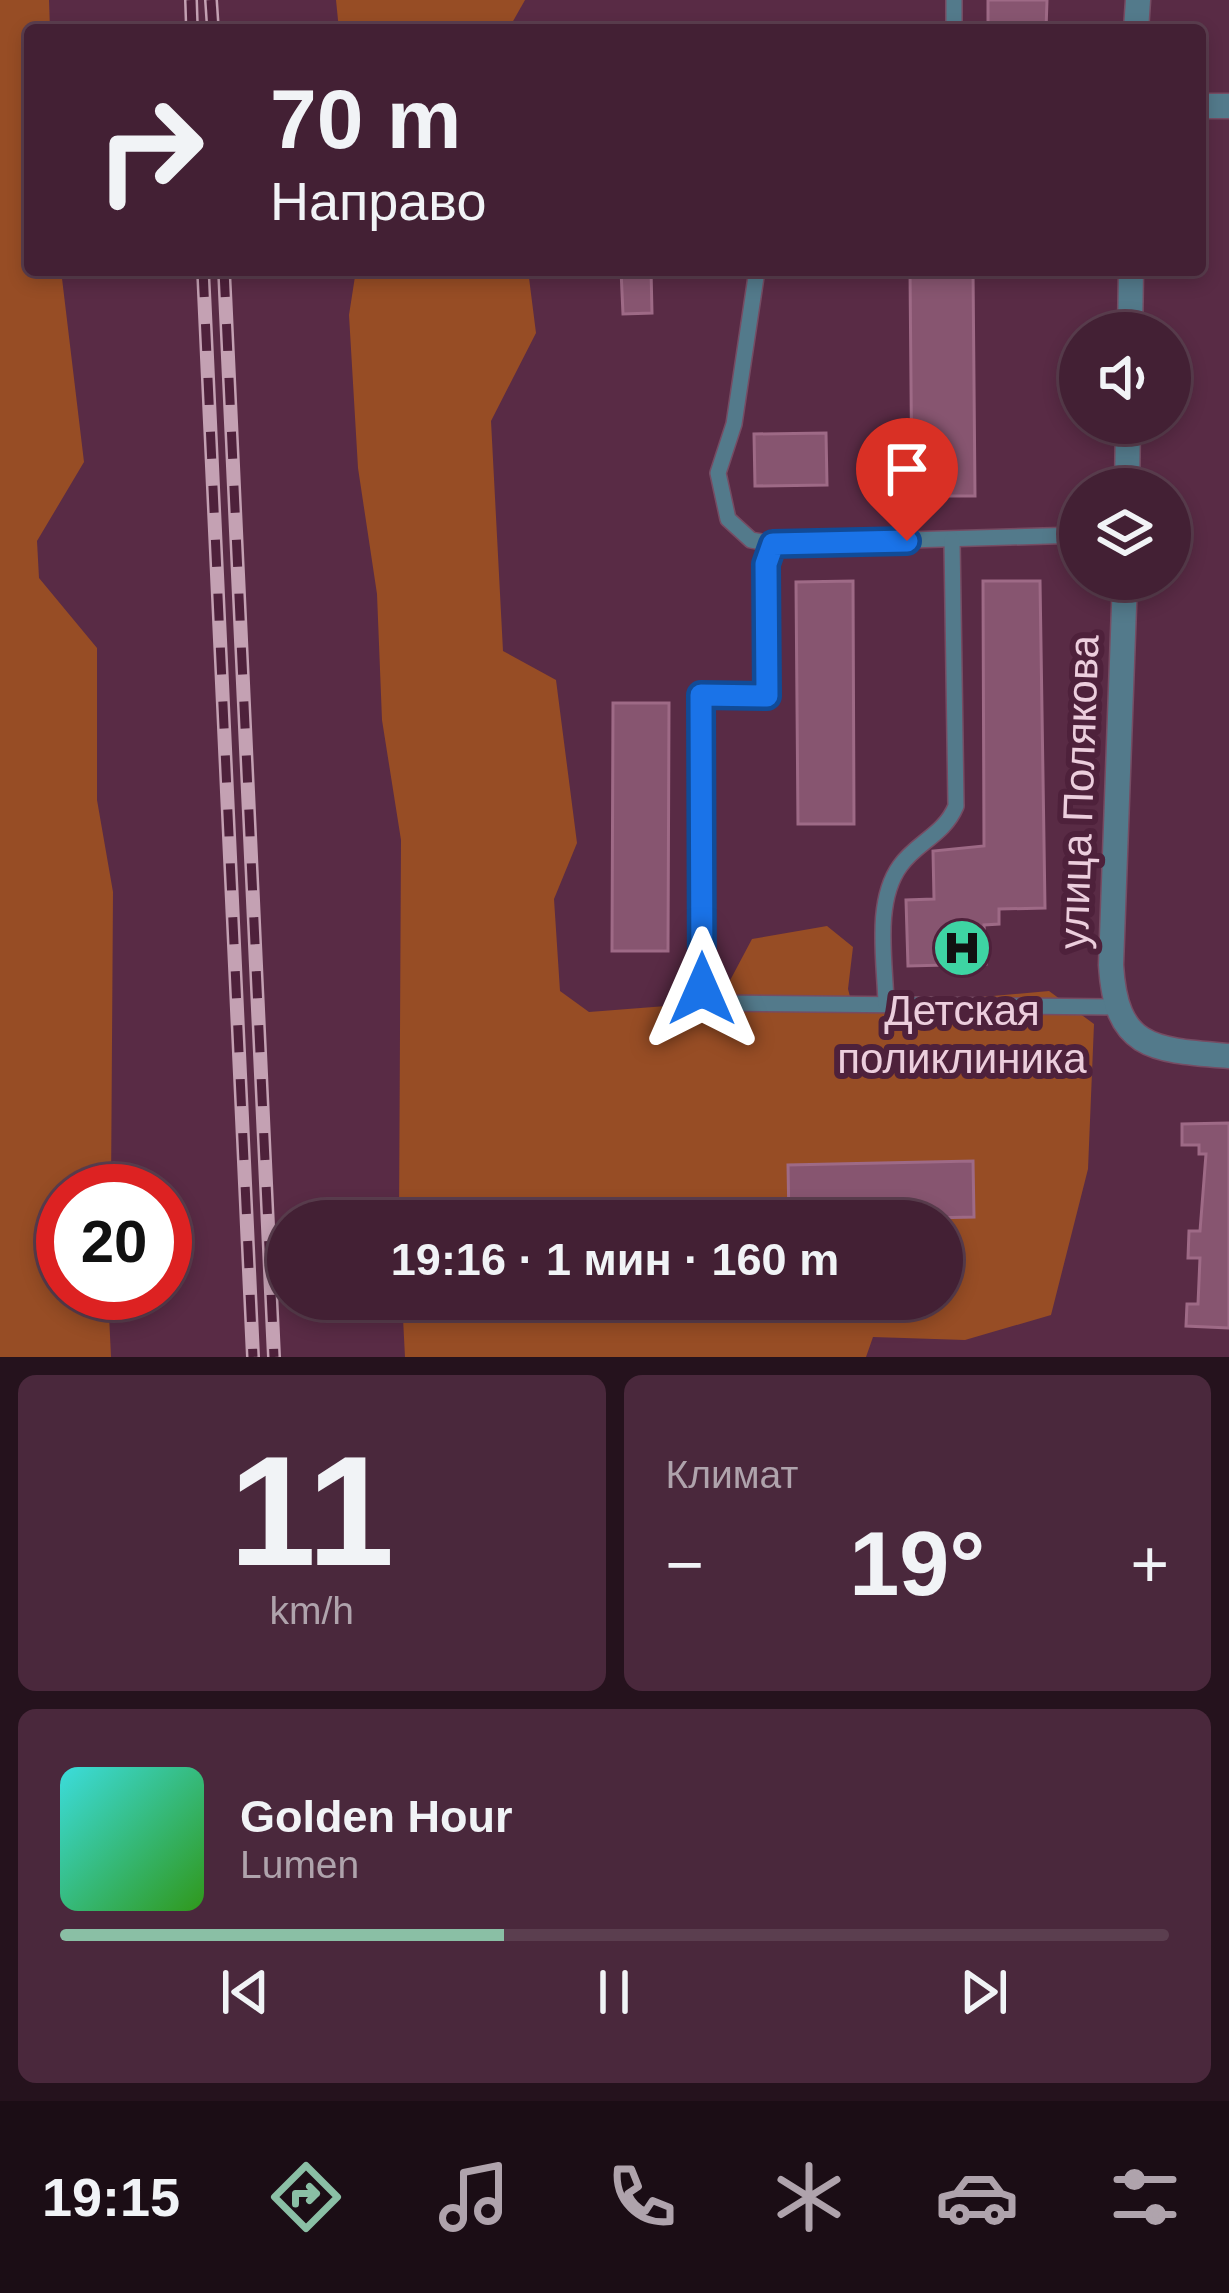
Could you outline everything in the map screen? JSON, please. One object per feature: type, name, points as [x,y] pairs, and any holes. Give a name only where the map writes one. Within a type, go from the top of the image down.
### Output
[{"type":"street","points":[[1130,312],[1131,276]]},
{"type":"street","name":"улица Полякова","points":[[1114,1007],[1111,965],[1124,600]]},
{"type":"street","points":[[1114,1007],[1131,1033],[1149,1043],[1229,1055]]},
{"type":"lane","points":[[756,276],[734,424],[718,472],[728,519],[751,540],[773,544],[1059,536]]},
{"type":"lane","points":[[886,1004],[885,894],[900,865],[948,826],[956,806],[952,540]]},
{"type":"lane","points":[[773,544],[766,564],[767,696],[701,695],[702,989],[722,1003],[1114,1007]]},
{"type":"shaded area","points":[[0,0],[49,0],[50,24],[24,24],[24,276],[62,276],[84,462],[37,541],[39,578],[97,648],[97,800],[113,892],[111,1164],[36,1164],[36,1320],[109,1320],[111,1357],[0,1357]]},
{"type":"shaded area","points":[[336,0],[525,0],[511,24],[338,24]]},
{"type":"shaded area","points":[[355,276],[529,276],[536,333],[491,421],[503,651],[556,680],[577,843],[554,899],[560,991],[589,1012],[692,1004],[726,988],[752,939],[827,926],[853,947],[848,989],[853,1008],[884,1013],[914,1003],[1049,991],[1094,1024],[1088,1169],[1051,1315],[965,1340],[873,1337],[866,1357],[405,1357],[403,1320],[963,1320],[963,1200],[399,1200],[401,840],[382,720],[377,594],[358,468],[349,315]]},
{"type":"building","points":[[988,0],[1047,0],[1046,24],[988,24]]},
{"type":"building","points":[[621,276],[651,276],[652,313],[623,314]]},
{"type":"building","points":[[910,276],[973,276],[975,496],[912,496]]},
{"type":"building","points":[[826,433],[827,485],[755,486],[754,434]]},
{"type":"building","points":[[853,581],[854,824],[798,824],[796,582]]},
{"type":"building","points":[[983,581],[1040,581],[1045,908],[999,909],[999,924],[984,925],[986,964],[908,966],[906,900],[934,899],[933,851],[984,846]]},
{"type":"building","points":[[613,703],[669,703],[668,951],[612,951]]},
{"type":"building","points":[[1229,1123],[1229,1328],[1186,1326],[1187,1304],[1198,1304],[1200,1258],[1188,1258],[1189,1231],[1200,1231],[1206,1154],[1199,1154],[1199,1145],[1182,1145],[1182,1124]]},
{"type":"building","points":[[973,1161],[974,1217],[963,1217],[963,1200],[789,1200],[788,1165]]},
{"type":"railway","points":[[191,0],[192,24]]},
{"type":"railway","points":[[211,0],[213,24]]},
{"type":"railway","points":[[203,276],[253,1357]]},
{"type":"railway","points":[[224,276],[274,1357]]},
{"type":"place","name":"Детская поликлиника","points":[[962,948]]},
{"type":"route","points":[[702,989],[701,695],[767,696],[766,564],[773,544],[907,541]]}]
